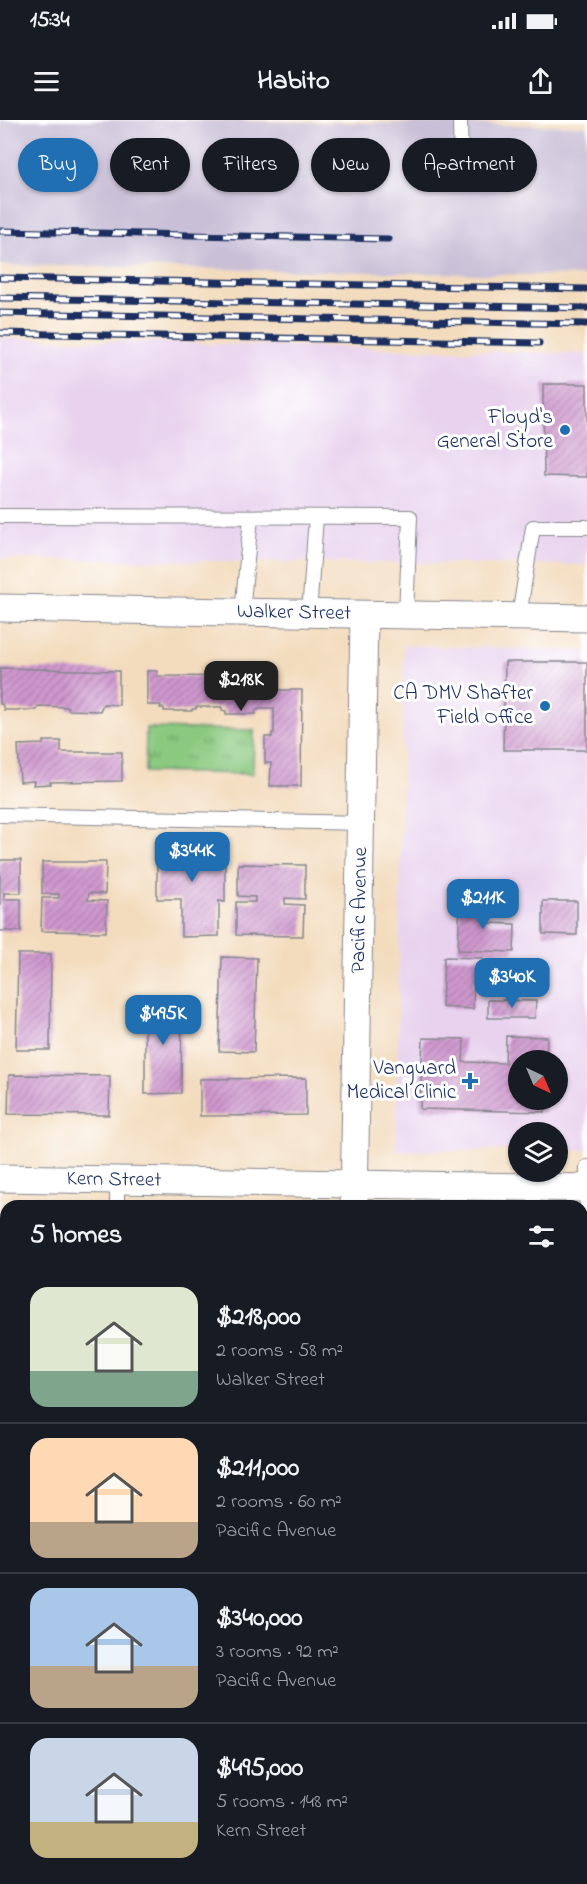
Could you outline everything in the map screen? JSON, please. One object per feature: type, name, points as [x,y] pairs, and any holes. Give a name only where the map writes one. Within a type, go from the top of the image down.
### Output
[{"type":"street","name":"Walker Street","points":[[0,608],[587,618]]},
{"type":"street","name":"Pacific Avenue","points":[[355,1195],[364,615]]},
{"type":"street","name":"Kern Street","points":[[0,1178],[117,1193],[355,1195],[587,1188]]},
{"type":"lane","points":[[460,120],[460,138]]},
{"type":"lane","points":[[0,516],[410,517],[406,615]]},
{"type":"lane","points":[[242,613],[251,517]]},
{"type":"lane","points":[[309,614],[316,517]]},
{"type":"lane","points":[[519,617],[533,526],[587,527]]},
{"type":"lane","points":[[0,815],[362,823]]},
{"type":"lane","points":[[587,1167],[587,1188]]},
{"type":"shaded area","points":[[0,120],[587,126],[587,276],[0,265]]},
{"type":"shaded area","points":[[0,338],[587,354],[587,565],[0,559]]},
{"type":"shaded area","points":[[404,645],[587,651],[587,1150],[568,1150],[568,1122],[508,1122],[508,1150],[396,1151]]},
{"type":"green space","points":[[146,728],[254,730],[253,774],[145,772]]},
{"type":"building","name":"Floyd's General Store","points":[[543,384],[587,384],[587,477],[544,476]]},
{"type":"building","name":"CA DMV Shafter Field Office","points":[[505,662],[587,662],[587,750],[503,750]]},
{"type":"building","points":[[0,668],[119,671],[119,705],[103,704],[100,711],[38,706],[36,710],[4,710],[0,704]]},
{"type":"building","points":[[147,671],[157,671],[157,676],[271,677],[271,690],[302,690],[301,786],[270,786],[271,763],[265,763],[265,737],[272,737],[274,733],[274,708],[258,708],[255,710],[256,714],[226,714],[222,707],[196,707],[192,711],[164,711],[164,708],[160,708],[161,705],[147,705]]},
{"type":"building","points":[[44,741],[61,741],[61,752],[122,752],[122,781],[50,782],[51,784],[33,785],[34,781],[20,782],[18,745],[43,744]]},
{"type":"building","points":[[157,837],[201,837],[201,853],[225,853],[225,902],[219,901],[219,936],[181,937],[181,899],[157,899]]},
{"type":"building","points":[[0,860],[21,860],[21,893],[4,893],[4,899],[21,899],[21,931],[0,931]]},
{"type":"building","points":[[42,862],[106,862],[105,894],[89,893],[88,900],[107,901],[106,932],[41,931],[42,898],[59,898],[59,894],[42,894]]},
{"type":"building","points":[[238,864],[305,865],[305,899],[285,898],[285,904],[304,905],[303,936],[236,935],[236,902],[255,902],[255,897],[238,896]]},
{"type":"building","points":[[460,899],[486,900],[485,923],[515,924],[514,952],[458,950]]},
{"type":"building","points":[[543,901],[577,901],[577,935],[543,934]]},
{"type":"building","points":[[18,954],[51,954],[50,1050],[16,1050]]},
{"type":"building","points":[[222,957],[257,958],[254,1052],[219,1051]]},
{"type":"building","points":[[444,957],[483,958],[482,980],[474,979],[473,1009],[442,1007]]},
{"type":"building","points":[[145,998],[182,1000],[181,1093],[145,1094]]},
{"type":"building","points":[[488,1000],[536,1001],[535,1018],[488,1018]]},
{"type":"building","name":"Vanguard Medical Clinic","points":[[506,1036],[547,1037],[546,1050],[508,1050],[508,1110],[545,1110],[545,1112],[420,1109],[423,1038],[464,1039],[463,1062],[505,1063]]},
{"type":"building","points":[[9,1075],[110,1076],[109,1115],[8,1114]]},
{"type":"building","points":[[306,1078],[306,1115],[200,1116],[200,1079]]},
{"type":"railway","points":[[0,231],[388,239]]},
{"type":"railway","points":[[0,278],[587,289]]},
{"type":"railway","points":[[0,298],[587,308]]},
{"type":"railway","points":[[0,313],[587,324]]},
{"type":"railway","points":[[0,333],[539,343]]},
{"type":"place","name":"Floyd's General Store","points":[[565,430]]},
{"type":"place","name":"CA DMV Shafter Field Office","points":[[545,706]]},
{"type":"place","name":"Vanguard Medical Clinic","points":[[470,1081]]}]
